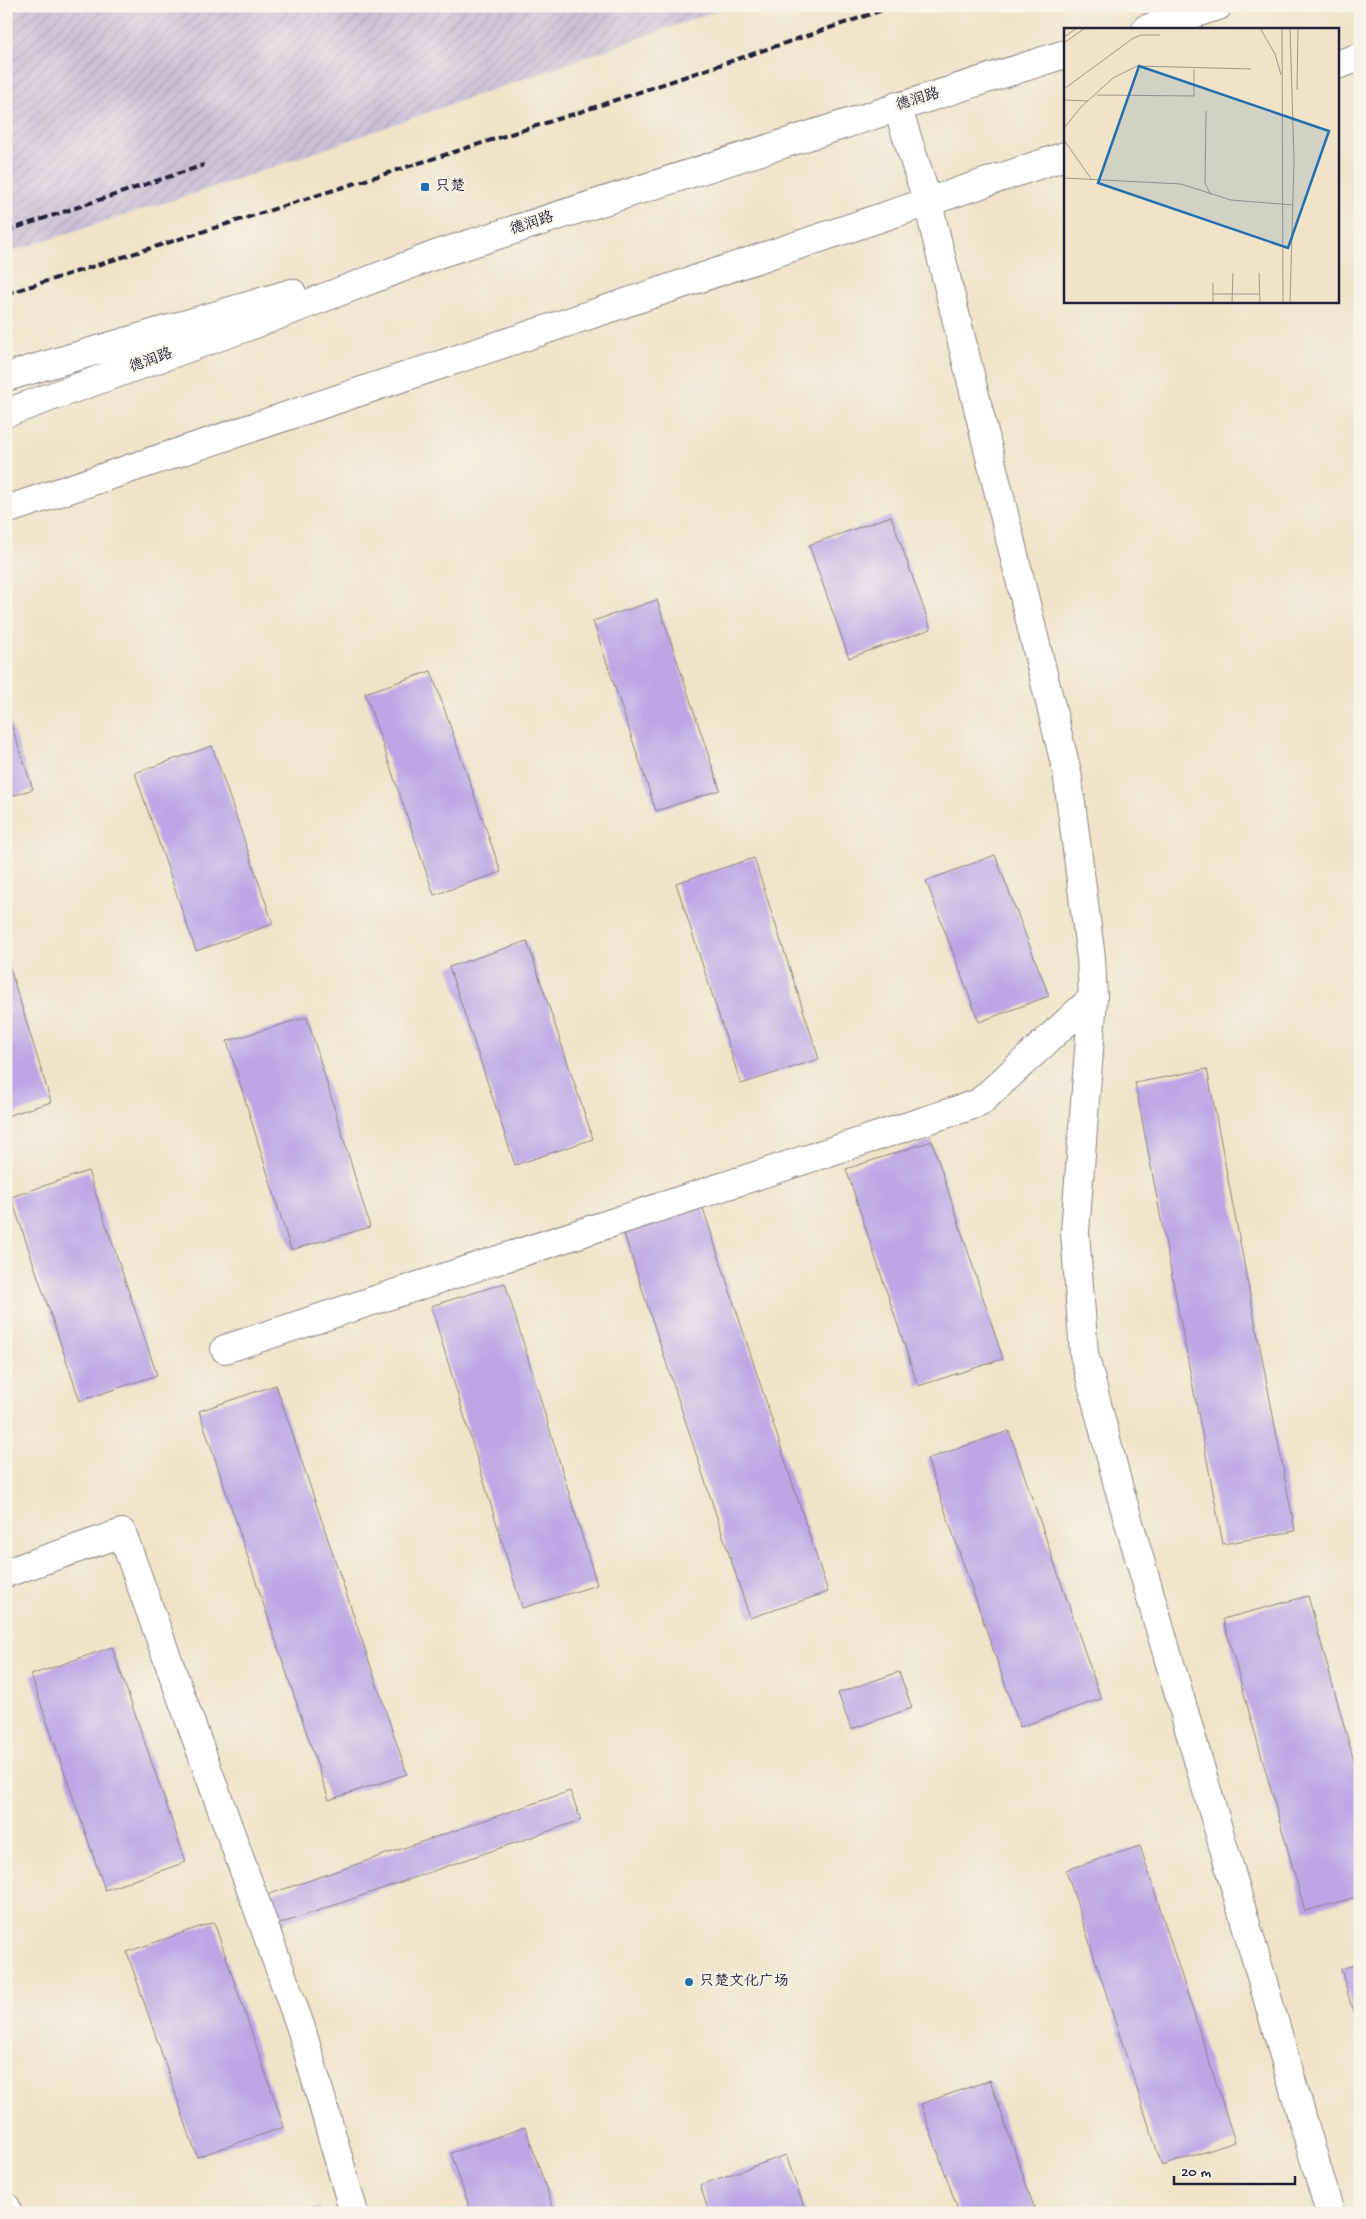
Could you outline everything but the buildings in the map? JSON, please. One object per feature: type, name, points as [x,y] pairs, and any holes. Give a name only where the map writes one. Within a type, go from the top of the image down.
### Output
[{"type":"street","points":[[1149,28],[1218,6]]},
{"type":"street","name":"德润路","points":[[6,413],[255,324],[438,254],[897,106],[1064,54]]},
{"type":"street","points":[[1338,64],[1360,57]]},
{"type":"street","points":[[897,106],[928,203],[1066,772],[1091,958],[1093,998],[1075,1232],[1084,1354],[1118,1485],[1330,2213]]},
{"type":"street","points":[[6,510],[1064,156]]},
{"type":"street","points":[[6,378],[237,308],[438,254]]},
{"type":"street","points":[[6,405],[255,324]]},
{"type":"street","points":[[225,1348],[979,1103],[1093,998]]},
{"type":"street","points":[[6,1573],[122,1533],[302,2028],[354,2213]]},
{"type":"street","points":[[6,2207],[7,2213]]},
{"type":"shaded area","points":[[6,6],[730,6],[239,179],[6,253]]},
{"type":"railway","points":[[6,294],[580,112],[895,6]]},
{"type":"railway","points":[[6,231],[204,165]]},
{"type":"place","name":"只楚","points":[[425,187]]},
{"type":"place","name":"只楚文化广场","points":[[689,1982]]}]
